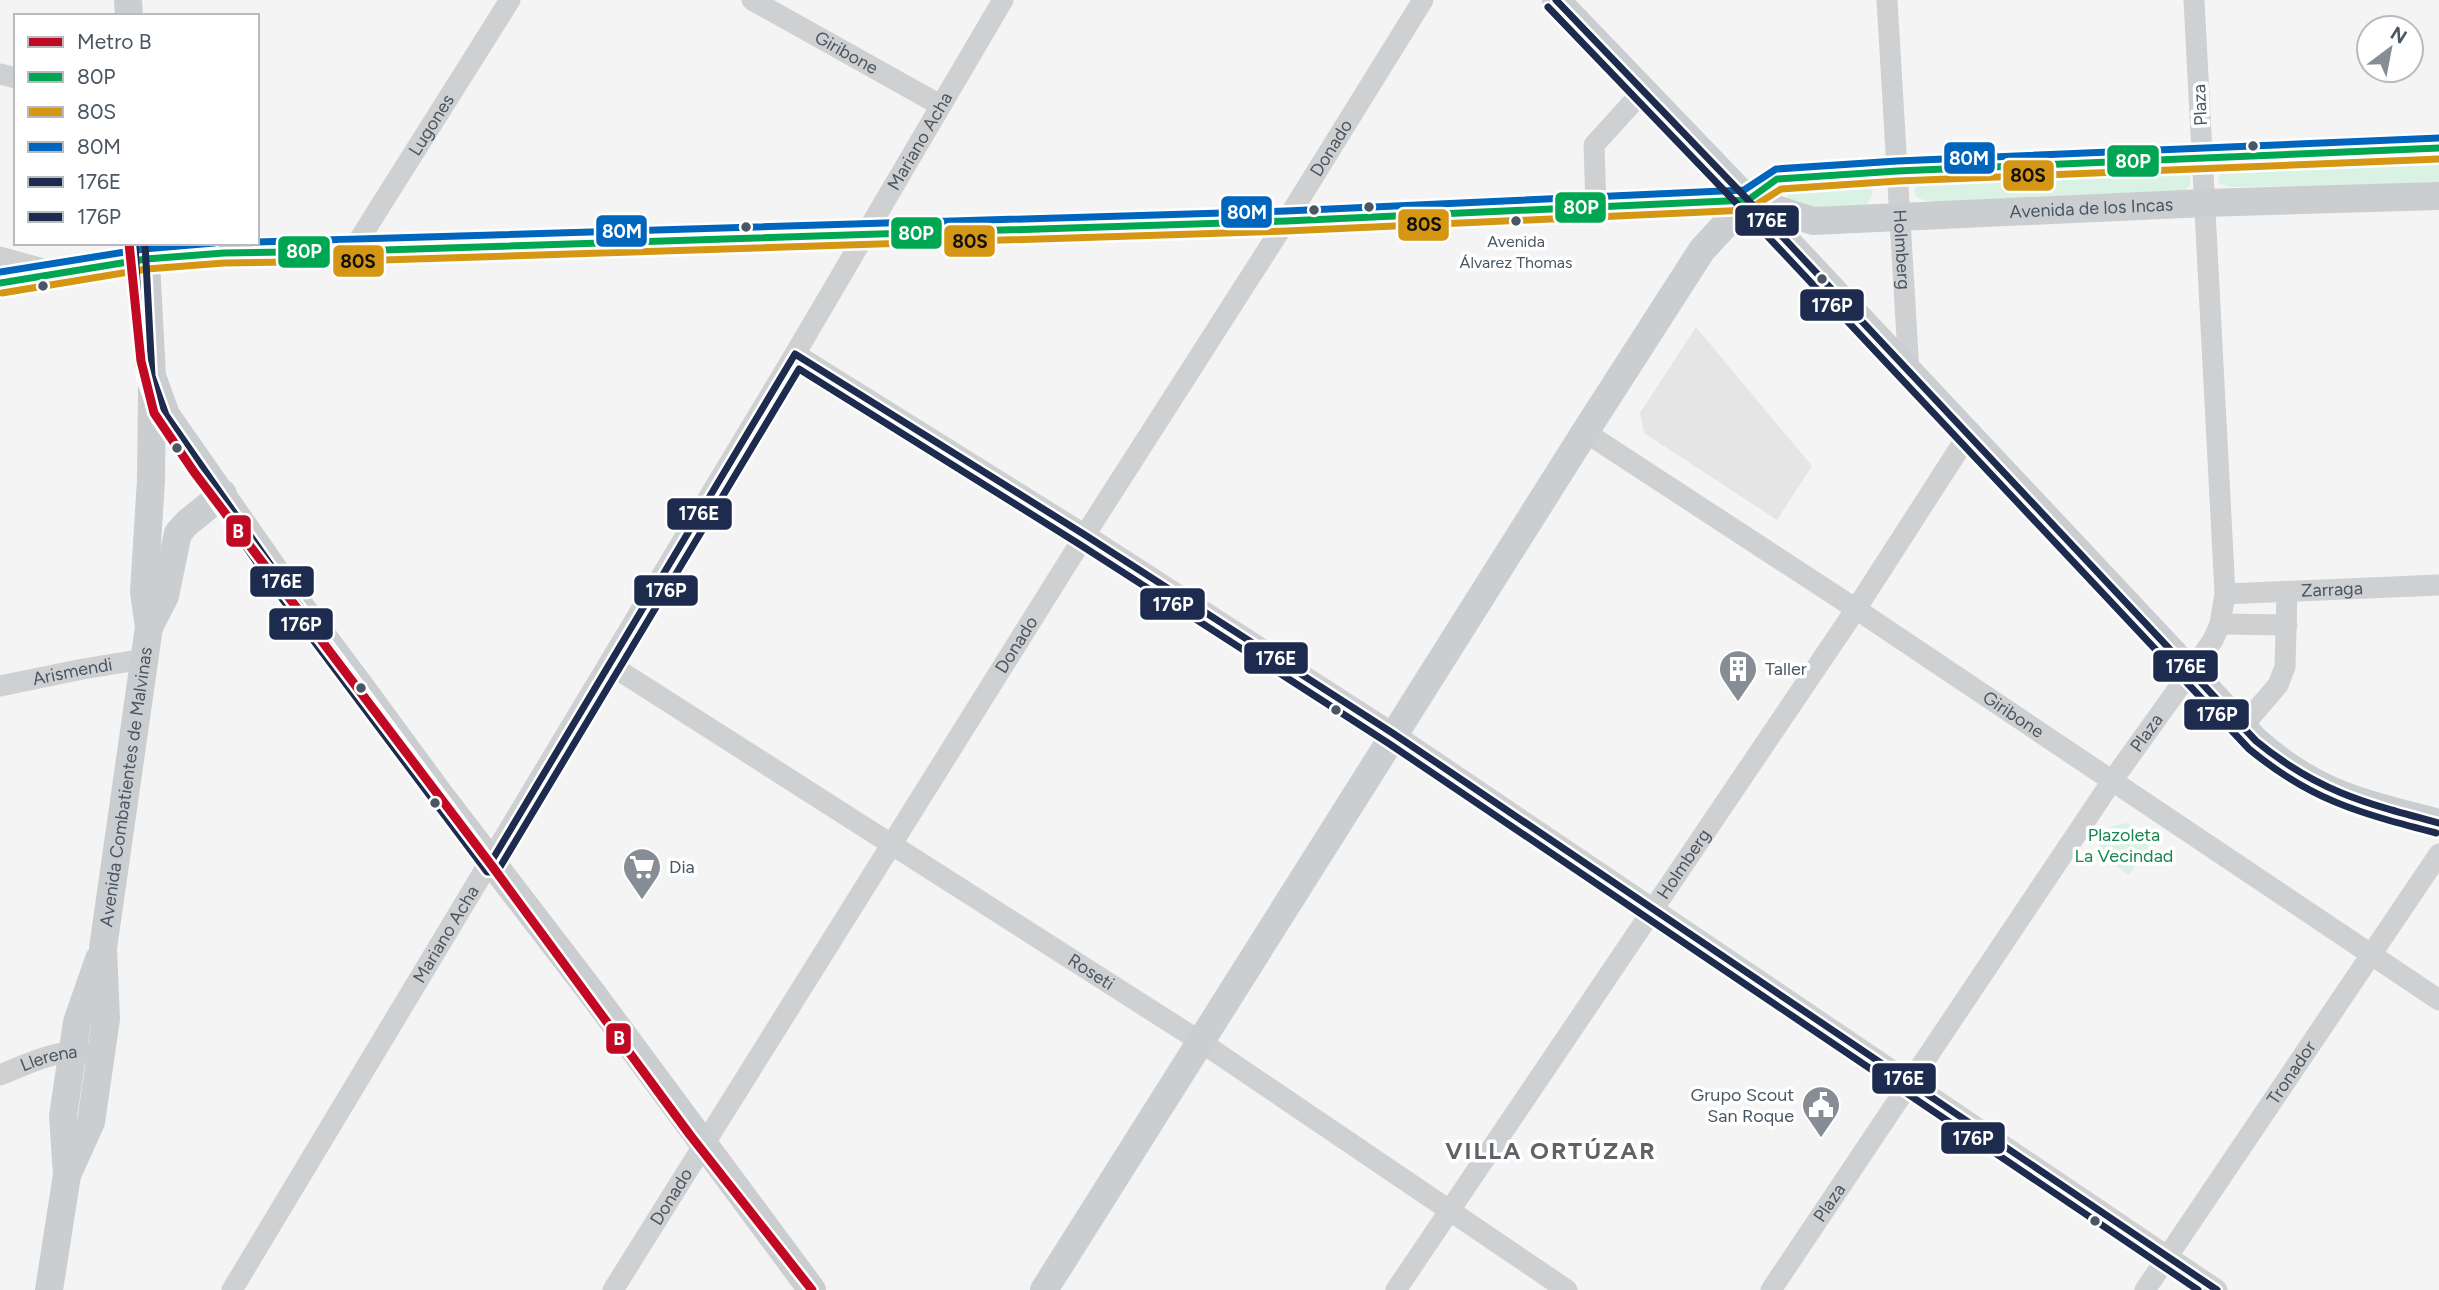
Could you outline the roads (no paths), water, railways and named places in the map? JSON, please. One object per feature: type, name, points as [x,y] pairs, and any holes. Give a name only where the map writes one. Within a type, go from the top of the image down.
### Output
[{"type":"main road","points":[[1556,0],[2274,758],[2321,788],[2351,800],[2439,823]]},
{"type":"main road","points":[[1044,1290],[1584,432],[1702,250],[1748,200],[1777,179],[1897,171],[2439,148]]},
{"type":"main road","name":"Avenida de los Incas","points":[[0,283],[146,251],[352,251],[1286,221],[1748,200],[1813,221],[2205,203],[2439,196]]},
{"type":"main road","points":[[146,251],[152,376],[166,415],[292,594],[812,1290]]},
{"type":"main road","name":"Avenida Combatientes de Malvinas","points":[[149,627],[144,592],[151,480],[152,376]]},
{"type":"main road","name":"Avenida Combatientes de Malvinas","points":[[67,1175],[91,1122],[106,1019],[103,948],[149,627],[164,596],[178,533],[223,494]]},
{"type":"main road","name":"Avenida Combatientes de Malvinas","points":[[49,1290],[67,1175],[63,1116],[79,1013],[103,948]]},
{"type":"street","name":"Lugones","points":[[352,251],[510,0]]},
{"type":"street","name":"Giribone","points":[[752,0],[940,105]]},
{"type":"street","name":"Mariano Acha","points":[[232,1290],[795,354],[1003,0]]},
{"type":"street","name":"Donado","points":[[613,1290],[1423,0]]},
{"type":"street","name":"Holmberg","points":[[1887,0],[1909,372]]},
{"type":"street","name":"Plaza","points":[[1771,1290],[2112,781],[2213,640],[2220,624],[2225,594],[2194,0]]},
{"type":"street","points":[[1596,206],[1594,145],[1643,91]]},
{"type":"street","points":[[0,257],[56,272]]},
{"type":"street","points":[[795,354],[1085,535],[1394,734],[2217,1290]]},
{"type":"street","name":"Giribone","points":[[1584,432],[1856,609],[2439,1000]]},
{"type":"street","name":"Holmberg","points":[[1396,1290],[1856,609],[1968,435]]},
{"type":"street","name":"Zarraga","points":[[2225,594],[2439,585]]},
{"type":"street","points":[[2242,727],[2278,685],[2285,667],[2287,592]]},
{"type":"street","points":[[2220,624],[2287,625]]},
{"type":"street","name":"Arismendi","points":[[0,686],[144,659]]},
{"type":"street","name":"Roseti","points":[[609,664],[1201,1042],[1567,1290]]},
{"type":"street","name":"Tronador","points":[[2145,1290],[2439,854]]},
{"type":"street","name":"Llerena","points":[[0,1075],[43,1057],[73,1051],[101,1053]]},
{"type":"metro line","name":"B","points":[[129,245],[141,361],[154,413],[194,472],[492,866],[690,1135],[812,1290]]},
{"type":"place","name":"Avenida Álvarez Thomas","points":[[1516,221]]},
{"type":"place","name":"Taller","points":[[1738,703]]},
{"type":"place","name":"Dia","points":[[642,901]]},
{"type":"place","name":"Grupo Scout San Roque","points":[[1821,1139]]},
{"type":"district","name":"VILLA ORTÚZAR","points":[[1551,1151]]},
{"type":"park label","name":"Plazoleta La Vecindad","points":[[2124,845]]}]
